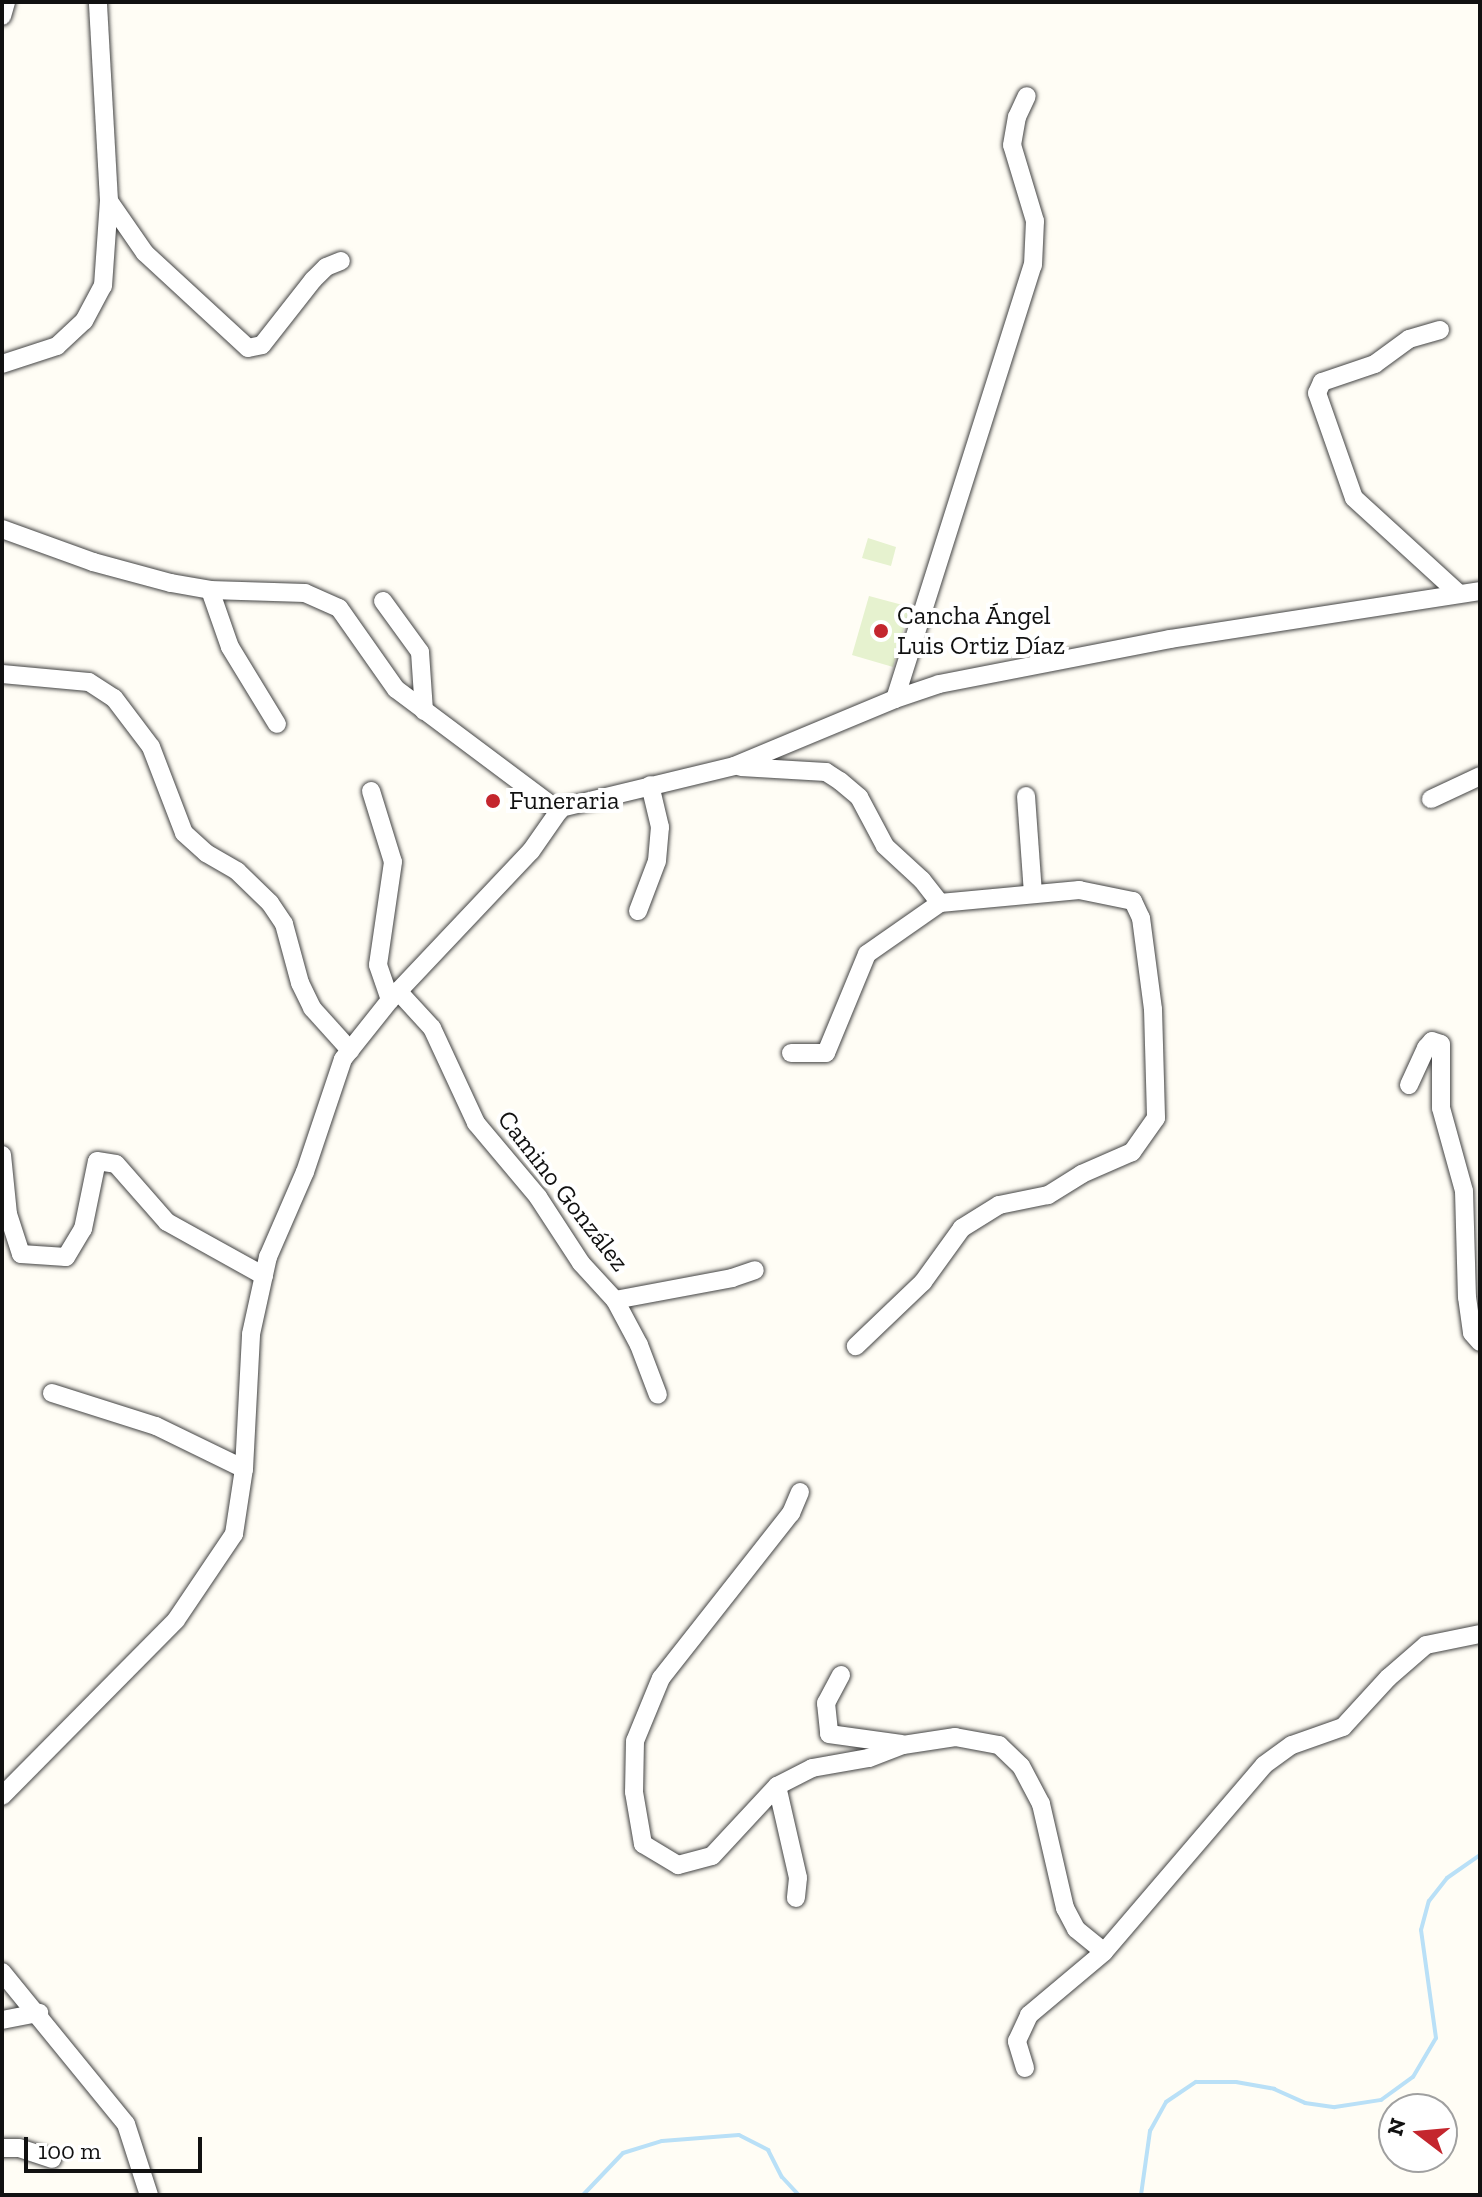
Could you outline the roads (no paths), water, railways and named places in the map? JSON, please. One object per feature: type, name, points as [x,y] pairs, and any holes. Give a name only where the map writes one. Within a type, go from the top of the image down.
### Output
[{"type":"street","points":[[2,16],[6,2]]},
{"type":"street","points":[[2,364],[57,346],[84,321],[103,286],[109,201],[98,2]]},
{"type":"street","points":[[895,699],[1033,265],[1035,221],[1012,145],[1017,117],[1027,96]]},
{"type":"street","points":[[109,201],[145,253],[248,348],[262,345],[313,280],[326,267],[341,261]]},
{"type":"street","points":[[1440,330],[1409,339],[1375,364],[1322,382],[1317,393],[1354,498],[1459,594]]},
{"type":"street","points":[[2,529],[93,562],[210,590],[305,593],[339,608],[396,689],[559,811]]},
{"type":"street","points":[[210,590],[230,647],[277,724]]},
{"type":"street","points":[[2,1796],[176,1620],[234,1534],[244,1469],[251,1334],[264,1276],[343,1059],[394,996],[531,851],[559,811],[650,785],[734,766],[895,699],[939,684],[1170,639],[1480,591]]},
{"type":"street","points":[[383,601],[420,652],[424,711]]},
{"type":"street","points":[[2,674],[89,682],[114,698],[151,747],[184,833],[206,853],[237,871],[270,903],[284,924],[300,983],[312,1008],[350,1050]]},
{"type":"street","points":[[734,766],[826,772],[859,797],[885,846],[922,880],[940,903]]},
{"type":"street","points":[[1431,799],[1480,776]]},
{"type":"street","points":[[638,911],[657,861],[660,827],[650,785]]},
{"type":"street","points":[[371,791],[393,862],[378,965],[394,996]]},
{"type":"street","points":[[1026,796],[1033,894]]},
{"type":"street","points":[[791,1053],[826,1053],[867,954],[940,903],[1079,890],[1133,901],[1141,918],[1153,1009],[1156,1118],[1132,1152],[1082,1174],[1048,1195],[999,1205],[962,1228],[923,1282],[856,1346]]},
{"type":"street","name":"Camino González","points":[[394,996],[432,1028],[476,1123],[538,1197],[581,1263],[615,1300],[732,1278],[755,1270]]},
{"type":"street","points":[[1409,1085],[1426,1048],[1432,1041],[1441,1044],[1441,1108],[1464,1191],[1467,1297],[1472,1333],[1480,1342]]},
{"type":"street","points":[[2,1155],[8,1214],[21,1254],[66,1257],[83,1229],[97,1161],[116,1164],[167,1222],[264,1276]]},
{"type":"street","points":[[615,1300],[639,1345],[658,1395]]},
{"type":"street","points":[[52,1393],[156,1426],[244,1469]]},
{"type":"street","points":[[800,1492],[791,1513],[661,1678],[635,1741],[634,1792],[643,1844],[678,1865],[712,1856],[777,1786],[812,1768],[869,1758],[903,1745],[955,1737],[999,1745],[1021,1766],[1041,1804],[1065,1908],[1076,1929],[1104,1952]]},
{"type":"street","points":[[1025,2068],[1017,2041],[1029,2015],[1104,1952],[1264,1765],[1292,1745],[1343,1727],[1388,1678],[1426,1645],[1480,1634]]},
{"type":"street","points":[[841,1675],[826,1703],[829,1734],[903,1745]]},
{"type":"street","points":[[777,1786],[798,1878],[796,1898]]},
{"type":"street","points":[[2,1972],[39,2013],[126,2124],[149,2195]]},
{"type":"street","points":[[2,2020],[39,2013]]},
{"type":"street","points":[[2,2148],[19,2148],[52,2159]]},
{"type":"waterway","points":[[1141,2195],[1150,2131],[1166,2102],[1196,2082],[1236,2082],[1274,2089],[1305,2103],[1335,2107],[1381,2100],[1413,2077],[1436,2038],[1421,1930],[1429,1901],[1447,1878],[1480,1855]]},
{"type":"waterway","points":[[583,2195],[623,2153],[662,2141],[739,2135],[768,2150],[782,2177],[799,2195]]},
{"type":"place","name":"Cancha Ángel Luis Ortiz Díaz","points":[[881,631]]},
{"type":"place","name":"Funeraria","points":[[493,801]]}]
